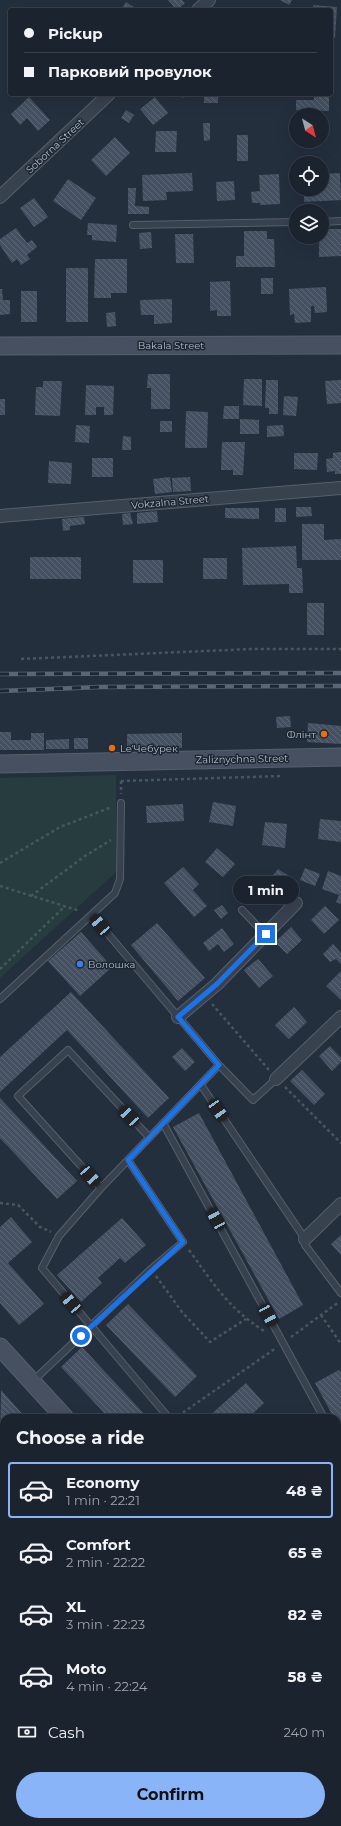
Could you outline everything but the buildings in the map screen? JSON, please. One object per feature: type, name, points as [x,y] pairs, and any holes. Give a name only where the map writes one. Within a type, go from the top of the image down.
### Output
[{"type":"street","points":[[200,8],[209,0]]},
{"type":"street","name":"Soborna Street","points":[[0,197],[107,96]]},
{"type":"street","name":"Bakala Street","points":[[0,346],[341,345]]},
{"type":"street","name":"Vokzalna Street","points":[[0,516],[341,488]]},
{"type":"street","name":"Zaliznychna Street","points":[[0,764],[341,757]]},
{"type":"street","points":[[178,1017],[204,994],[296,903]]},
{"type":"street","points":[[276,1079],[341,1017]]},
{"type":"street","points":[[305,1239],[341,1204]]},
{"type":"street","points":[[0,1347],[61,1414]]},
{"type":"lane","points":[[329,222],[341,221]]},
{"type":"lane","points":[[133,225],[289,222]]},
{"type":"lane","points":[[0,1000],[115,893],[120,879],[121,803]]},
{"type":"lane","points":[[242,910],[266,934]]},
{"type":"lane","points":[[92,915],[219,1065],[253,1100],[276,1079]]},
{"type":"lane","points":[[101,1188],[18,1096],[68,1050],[149,1137]]},
{"type":"lane","points":[[166,1414],[42,1268],[59,1236],[101,1188],[219,1065]]},
{"type":"lane","points":[[201,1084],[305,1239],[305,1244],[341,1293]]},
{"type":"lane","points":[[163,1123],[322,1414]]},
{"type":"lane","points":[[32,1382],[152,1269],[183,1242],[128,1160]]},
{"type":"path","points":[[21,659],[251,649],[341,649]]},
{"type":"path","points":[[121,781],[286,775]]},
{"type":"path","points":[[0,863],[60,827],[121,803]]},
{"type":"path","points":[[31,896],[85,856],[121,834]]},
{"type":"path","points":[[0,886],[92,915]]},
{"type":"path","points":[[0,969],[64,907]]},
{"type":"path","points":[[204,994],[276,1079],[341,1143]]},
{"type":"path","points":[[0,1203],[18,1205],[40,1227],[59,1236]]},
{"type":"path","points":[[183,1242],[228,1302],[246,1319],[283,1343]]},
{"type":"path","points":[[152,1269],[182,1312],[210,1342],[246,1319]]},
{"type":"path","points":[[181,1414],[283,1343],[341,1300]]},
{"type":"path","points":[[321,1314],[341,1344]]},
{"type":"green space","points":[[116,775],[116,872],[0,978],[0,778]]},
{"type":"railway","points":[[0,674],[341,673]]},
{"type":"railway","points":[[0,691],[100,687],[341,686]]},
{"type":"place","name":"Флінт","points":[[324,734]]},
{"type":"place","name":"Le'Чебурек","points":[[112,748]]},
{"type":"place","name":"Волошка","points":[[80,964]]},
{"type":"route","points":[[81,1336],[183,1242],[128,1160],[219,1065],[178,1017],[217,984],[266,934]]}]
